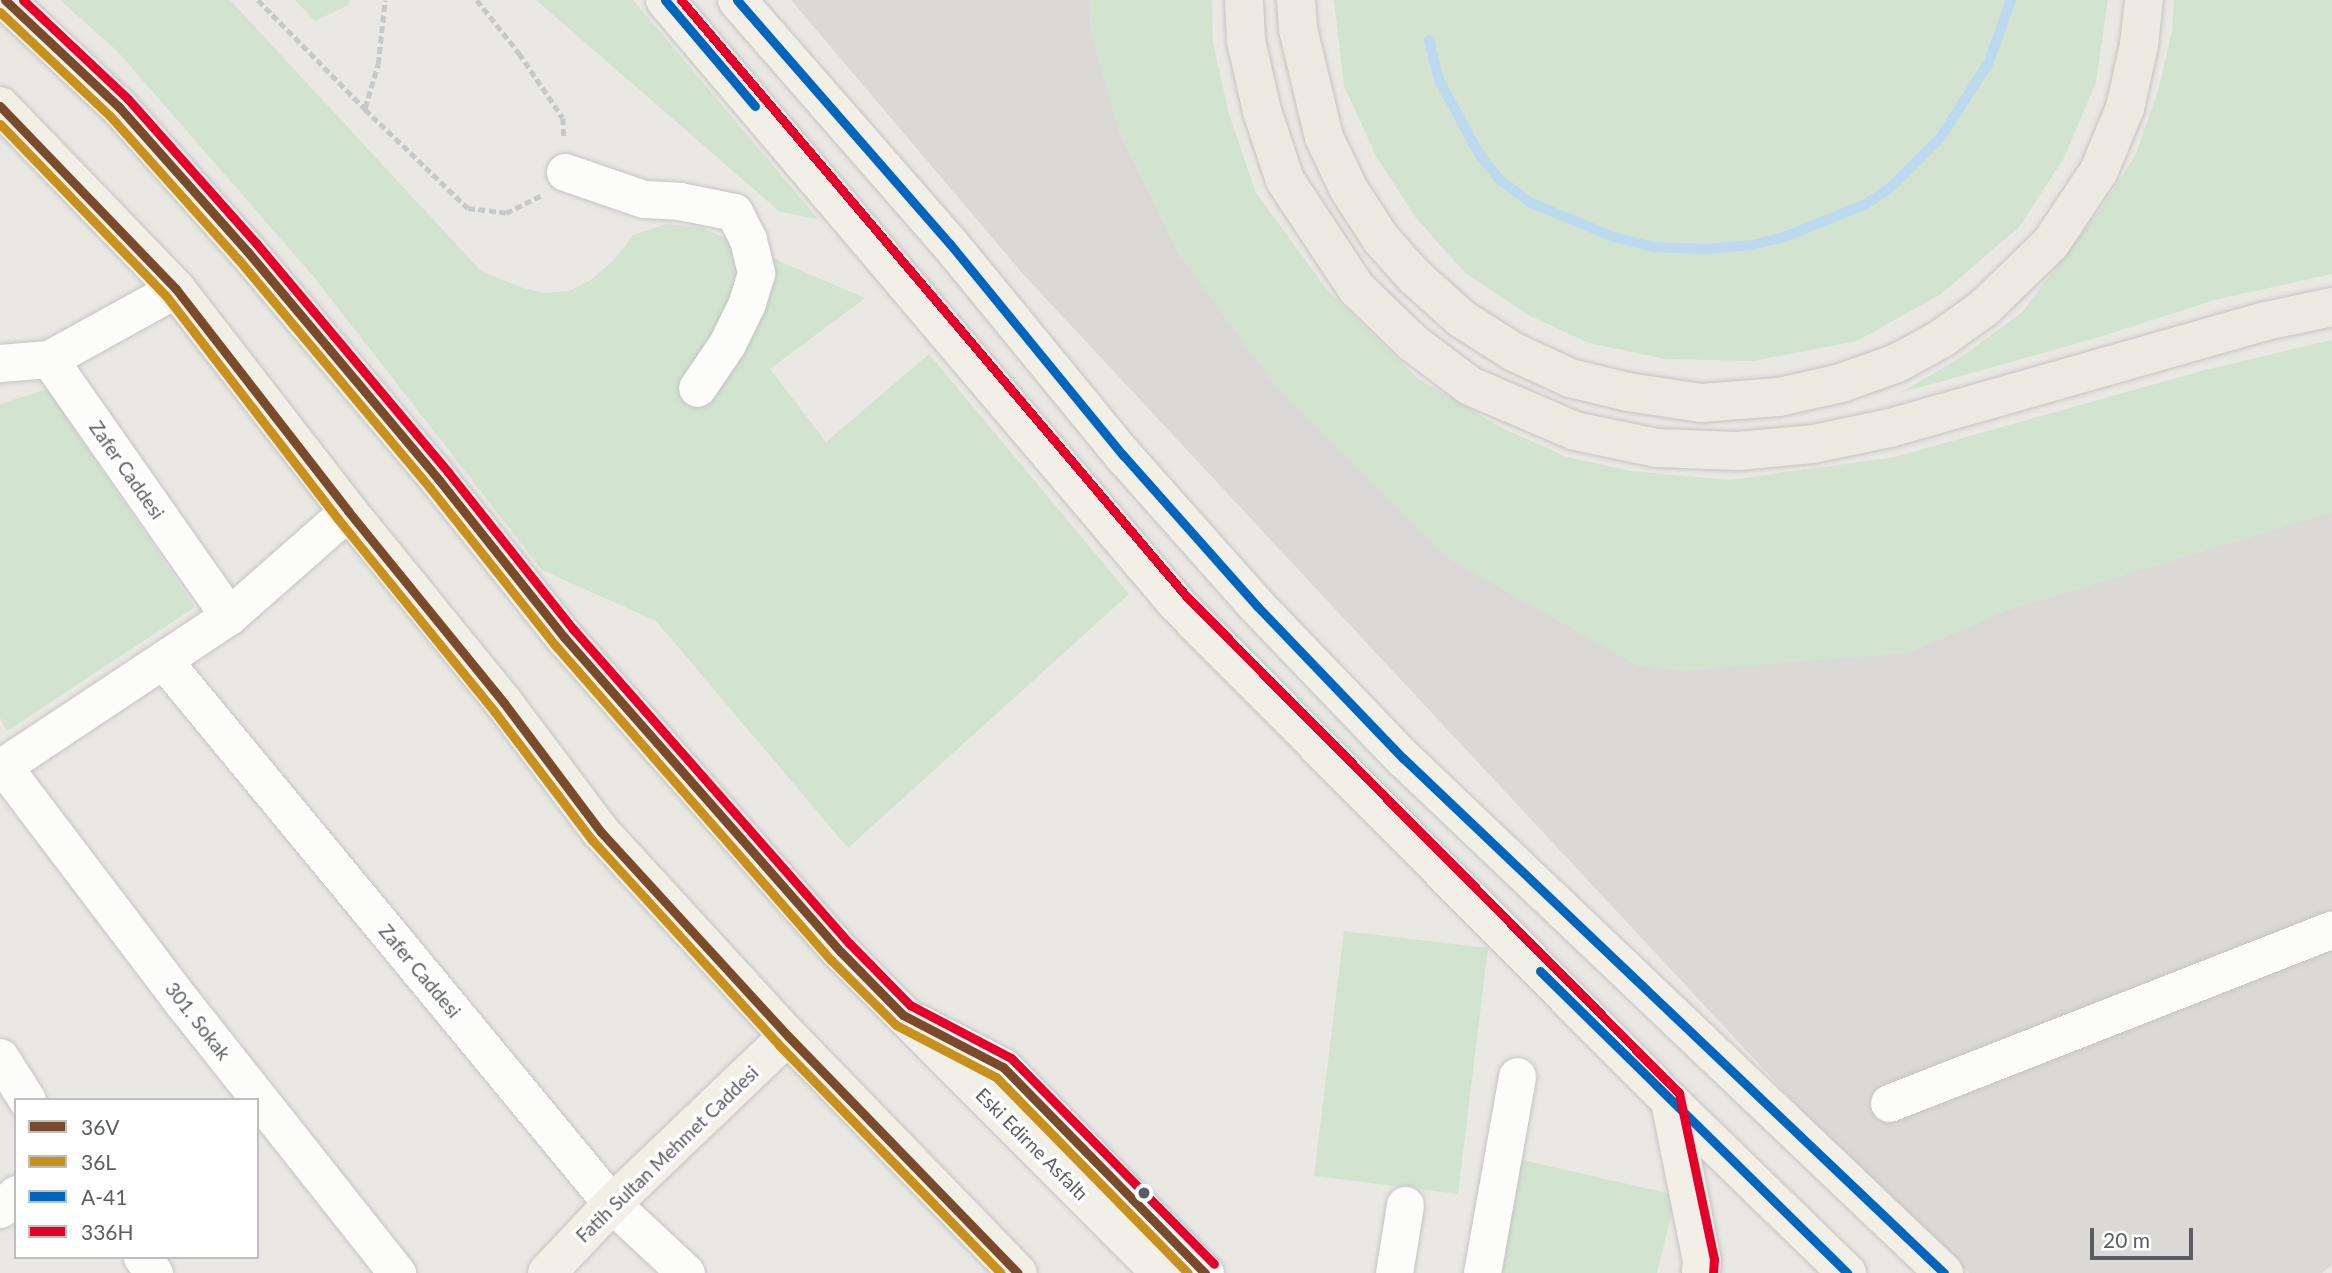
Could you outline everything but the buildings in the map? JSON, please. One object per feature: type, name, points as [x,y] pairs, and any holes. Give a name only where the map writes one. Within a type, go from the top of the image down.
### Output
[{"type":"highway","points":[[1244,0],[1246,41],[1262,111],[1285,180],[1357,289],[1413,343],[1470,386],[1575,431],[1657,448],[1738,451],[1813,444],[1891,428],[2266,321],[2332,307]]},
{"type":"highway","points":[[1296,0],[1298,29],[1324,137],[1354,198],[1381,239],[1414,276],[1462,319],[1514,352],[1570,378],[1628,392],[1701,403],[1779,397],[1841,383],[1897,363],[1941,339],[1984,308],[2051,243],[2099,171],[2125,108],[2139,45],[2144,0]]},
{"type":"main road","name":"Eski Edirne Asfaltı","points":[[5,0],[119,107],[238,241],[439,480],[564,637],[841,952],[1161,1273]]},
{"type":"main road","points":[[665,0],[1177,604],[1670,1101],[1847,1273]]},
{"type":"main road","points":[[737,0],[950,244],[1123,455],[1257,606],[1403,758],[1944,1273]]},
{"type":"main road","points":[[0,106],[176,289],[348,511],[504,703],[601,832],[788,1036],[1018,1273]]},
{"type":"main road","name":"Fatih Sultan Mehmet Caddesi","points":[[547,1273],[612,1204],[788,1036]]},
{"type":"main road","points":[[1670,1101],[1702,1261],[1700,1273]]},
{"type":"street","points":[[565,172],[643,199],[680,201],[734,212],[748,240],[756,274],[747,303],[727,344],[697,388]]},
{"type":"street","points":[[0,363],[49,359],[176,289]]},
{"type":"street","name":"Zafer Caddesi","points":[[49,359],[229,615]]},
{"type":"street","points":[[1,767],[229,615],[348,511]]},
{"type":"street","name":"Zafer Caddesi","points":[[163,660],[612,1204],[686,1273]]},
{"type":"street","name":"301. Sokak","points":[[1,767],[258,1098]]},
{"type":"street","points":[[1889,1102],[2332,929]]},
{"type":"street","points":[[903,1016],[1003,1067],[1205,1273]]},
{"type":"street","points":[[0,1056],[26,1098]]},
{"type":"street","points":[[1482,1273],[1517,1076]]},
{"type":"street","name":"301. Sokak","points":[[259,1099],[397,1273]]},
{"type":"street","points":[[0,1209],[14,1196]]},
{"type":"street","points":[[1394,1273],[1405,1205]]},
{"type":"path","points":[[258,0],[365,109],[468,208],[506,213],[537,200],[565,172],[563,118],[519,53],[477,0]]},
{"type":"path","points":[[365,109],[378,64],[385,0]]},
{"type":"shaded area","points":[[791,0],[1089,0],[1091,31],[1120,133],[1179,255],[1907,653],[2007,610],[2332,512],[2332,1265],[2322,1273],[1969,1273],[1881,1195],[1023,274]]},
{"type":"green space","points":[[60,0],[230,0],[481,271],[523,288],[543,293],[569,291],[591,280],[615,259],[633,235],[667,224],[702,228],[865,298],[770,369],[826,442],[929,354],[1129,594],[848,848],[656,621],[542,570],[313,276],[118,52]]},
{"type":"green space","points":[[295,0],[350,0],[349,5],[315,21]]},
{"type":"green space","points":[[536,0],[633,0],[818,219],[780,212]]},
{"type":"green space","points":[[1089,0],[1212,0],[1213,43],[1229,114],[1256,193],[1328,291],[1417,378],[1502,428],[1567,457],[1632,471],[1730,480],[1895,457],[2205,370],[2332,340],[2332,512],[2008,610],[1907,653],[1683,671],[1638,666],[1446,557],[1278,389],[1179,255],[1120,133],[1091,31]]},
{"type":"green space","points":[[1334,0],[2108,0],[2096,82],[2064,158],[2019,227],[1941,294],[1857,341],[1753,361],[1666,359],[1589,343],[1530,316],[1465,273],[1416,218],[1377,158],[1344,86]]},
{"type":"green space","points":[[2174,0],[2332,0],[2332,274],[2218,299],[2093,339],[1900,393],[1963,356],[2022,312],[2102,207],[2135,156],[2158,91],[2172,31]]},
{"type":"green space","points":[[47,389],[195,607],[7,731],[0,718],[0,404]]},
{"type":"green space","points":[[1344,931],[1488,948],[1458,1194],[1314,1176]]},
{"type":"green space","points":[[1522,1160],[1676,1195],[1657,1273],[1496,1273]]},
{"type":"waterway","points":[[1429,40],[1439,80],[1479,154],[1499,179],[1529,202],[1614,237],[1653,247],[1705,249],[1752,245],[1787,236],[1866,204],[1890,188],[1941,137],[1989,62],[2011,0]]},
{"type":"transit line","name":"36V","points":[[5,0],[119,107],[247,251],[439,480],[564,637],[841,952],[903,1015],[1003,1067],[1205,1273]]},
{"type":"transit line","name":"336H","points":[[23,0],[128,99],[256,243],[448,472],[573,629],[850,944],[910,1005],[1011,1058],[1214,1264]]},
{"type":"transit line","name":"A-41","points":[[665,0],[755,106]]},
{"type":"transit line","name":"336H","points":[[681,0],[1186,596],[1679,1093],[1714,1259],[1713,1273]]},
{"type":"transit line","name":"A-41","points":[[737,0],[950,244],[1123,455],[1257,606],[1403,758],[1944,1273]]},
{"type":"transit line","name":"36L","points":[[0,12],[110,116],[238,259],[430,488],[555,645],[832,961],[896,1025],[996,1077],[1188,1273]]},
{"type":"transit line","name":"36V","points":[[0,106],[176,289],[348,511],[504,703],[601,832],[788,1036],[1018,1273]]},
{"type":"transit line","name":"36L","points":[[0,124],[167,297],[338,519],[494,711],[592,840],[779,1045],[1001,1273]]},
{"type":"transit line","name":"A-41","points":[[1540,971],[1847,1273]]}]
